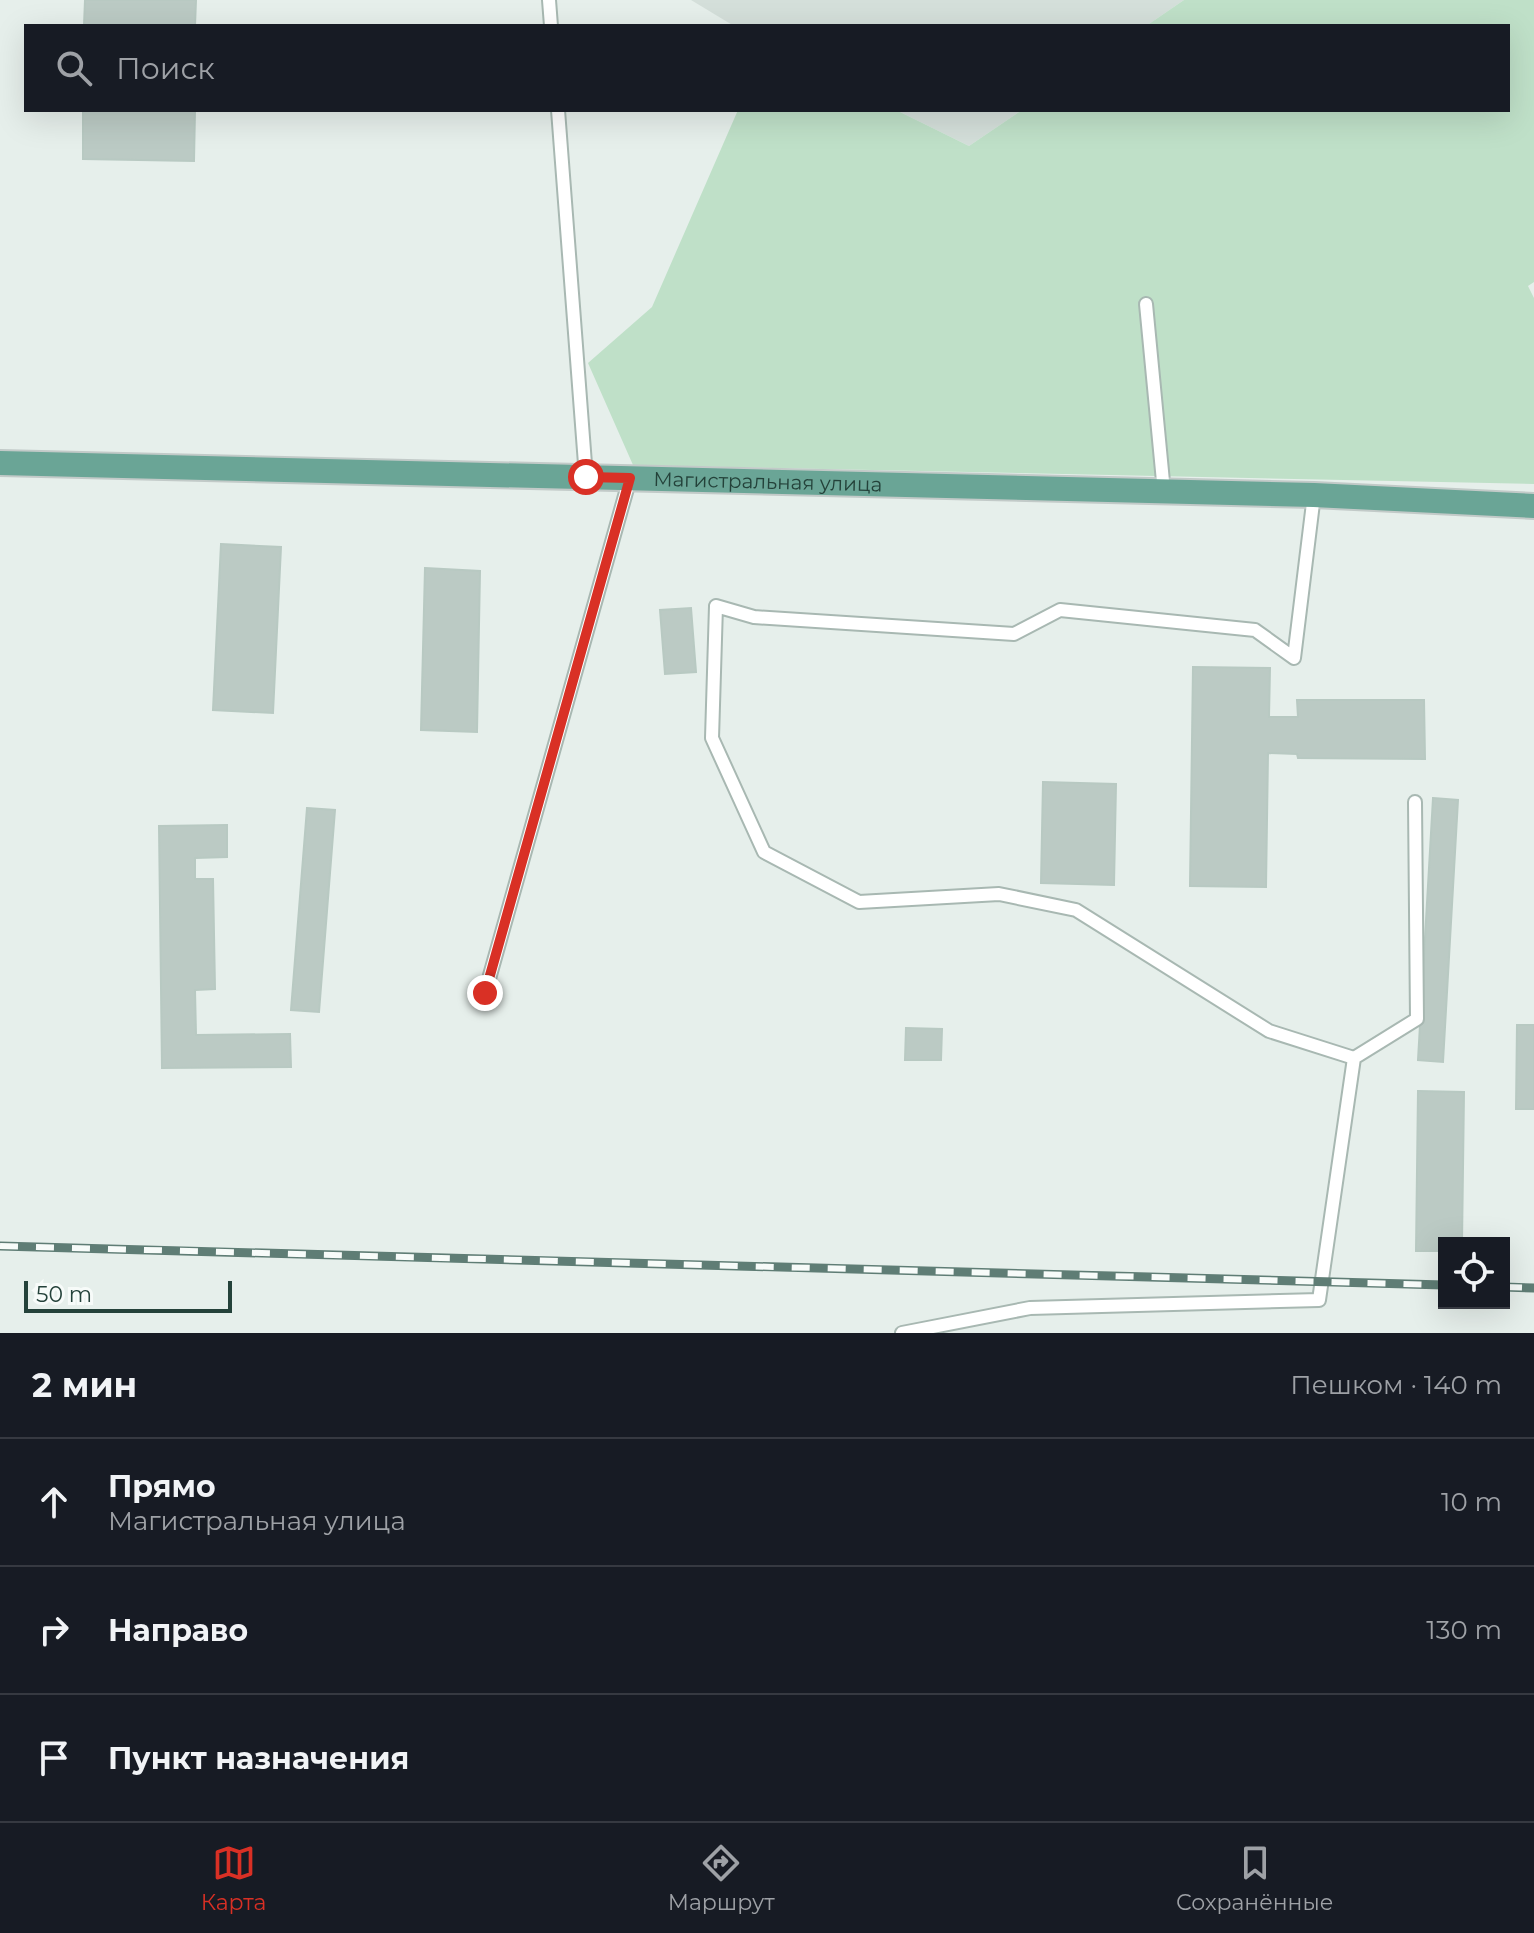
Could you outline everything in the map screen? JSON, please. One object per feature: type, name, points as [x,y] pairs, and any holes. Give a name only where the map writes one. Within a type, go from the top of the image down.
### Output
[{"type":"main road","name":"Магистральная улица","points":[[0,463],[1314,495],[1534,506]]},
{"type":"lane","points":[[549,0],[551,24]]},
{"type":"lane","points":[[558,112],[586,477]]},
{"type":"lane","points":[[1146,304],[1164,492]]},
{"type":"lane","points":[[485,993],[630,478]]},
{"type":"lane","points":[[1314,495],[1294,658],[1255,630],[1060,610],[1014,634],[754,617],[716,606],[712,738],[764,852],[859,902],[999,894],[1076,910],[1269,1031],[1354,1058],[1417,1019],[1415,802]]},
{"type":"lane","points":[[902,1333],[1030,1308],[1319,1300],[1354,1058]]},
{"type":"shaded area","points":[[691,0],[1184,0],[1149,24],[731,24]]},
{"type":"shaded area","points":[[900,112],[1019,112],[969,146]]},
{"type":"green space","points":[[1184,0],[1534,0],[1534,282],[1528,286],[1534,298],[1534,484],[633,465],[588,363],[652,307],[737,112],[900,112],[969,146],[1019,112],[1510,112],[1510,24],[1149,24]]},
{"type":"building","points":[[85,0],[196,0],[195,24],[84,24]]},
{"type":"building","points":[[83,112],[195,112],[194,161],[83,159]]},
{"type":"building","points":[[221,544],[281,547],[273,713],[213,710]]},
{"type":"building","points":[[425,568],[480,571],[477,732],[421,730]]},
{"type":"building","points":[[691,608],[696,672],[665,674],[660,610]]},
{"type":"building","points":[[1193,667],[1270,668],[1269,717],[1298,717],[1297,700],[1424,700],[1425,759],[1298,758],[1297,754],[1268,753],[1266,887],[1190,886]]},
{"type":"building","points":[[1043,782],[1116,784],[1114,885],[1041,883]]},
{"type":"building","points":[[1433,798],[1458,800],[1443,1062],[1418,1060]]},
{"type":"building","points":[[307,808],[335,810],[319,1012],[291,1010]]},
{"type":"building","points":[[227,825],[227,857],[195,858],[195,879],[213,879],[215,989],[195,990],[196,1035],[290,1034],[291,1067],[162,1068],[159,826]]},
{"type":"building","points":[[1517,1025],[1534,1025],[1534,1109],[1516,1109]]},
{"type":"building","points":[[906,1028],[942,1029],[941,1060],[905,1060]]},
{"type":"building","points":[[1418,1091],[1464,1092],[1462,1237],[1438,1237],[1438,1251],[1416,1251]]},
{"type":"railway","points":[[0,1246],[1438,1285]]},
{"type":"railway","points":[[1510,1287],[1534,1288]]},
{"type":"route","points":[[485,993],[630,478],[586,477]]}]
